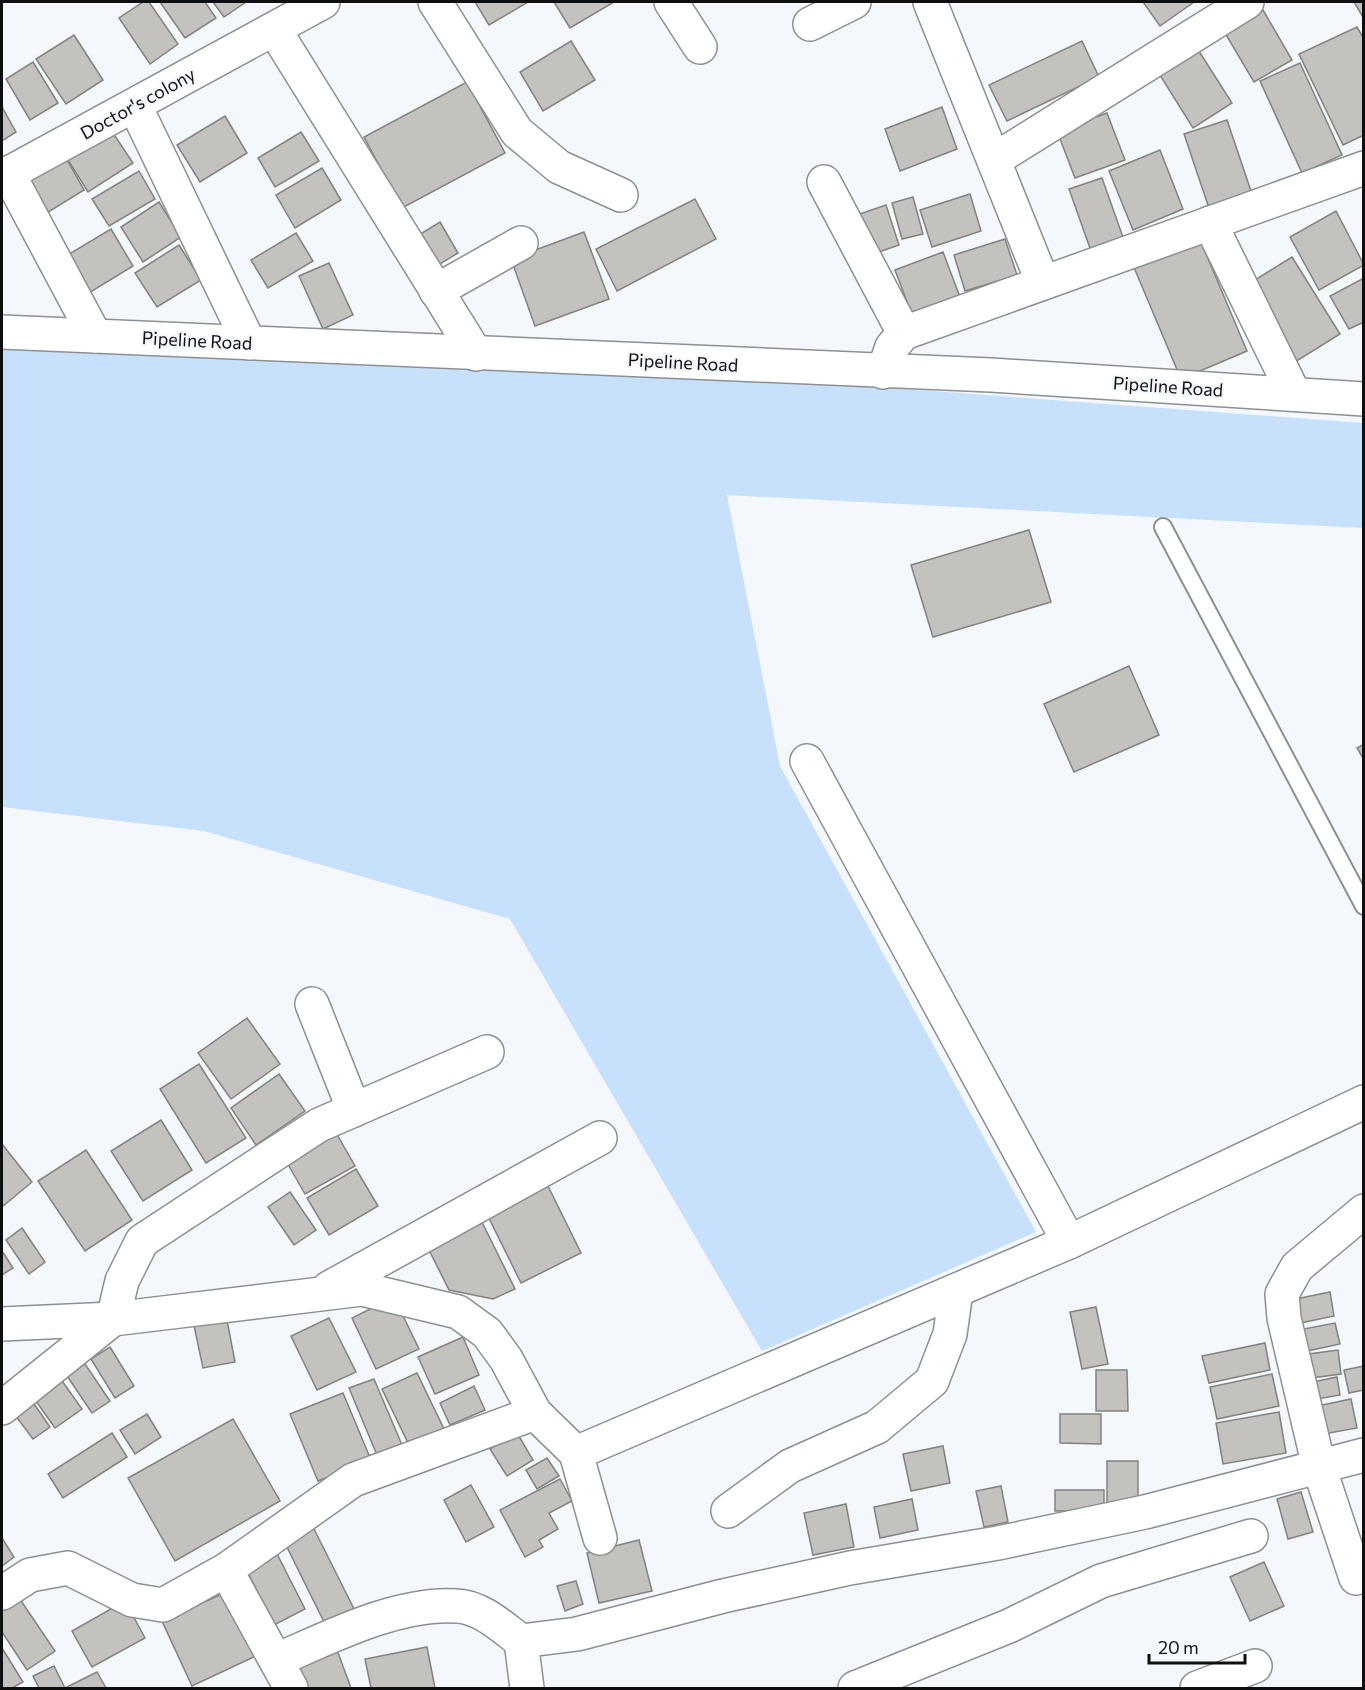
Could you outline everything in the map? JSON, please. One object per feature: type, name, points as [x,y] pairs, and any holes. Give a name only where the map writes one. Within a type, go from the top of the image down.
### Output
[{"type":"street","name":"Doctor's colony","points":[[5,175],[323,2]]},
{"type":"street","points":[[435,2],[517,132],[559,167],[621,195]]},
{"type":"street","points":[[671,2],[700,47]]},
{"type":"street","points":[[810,24],[854,2]]},
{"type":"street","points":[[930,2],[1043,283]]},
{"type":"street","points":[[994,160],[1247,2]]},
{"type":"street","points":[[274,29],[476,354]]},
{"type":"street","points":[[135,106],[249,343]]},
{"type":"street","points":[[883,372],[892,347],[904,333],[1210,224],[1362,174]]},
{"type":"street","points":[[5,175],[95,336]]},
{"type":"street","points":[[824,182],[904,333]]},
{"type":"street","points":[[1210,224],[1294,394]]},
{"type":"street","points":[[436,291],[521,243]]},
{"type":"street","name":"Pipeline Road","points":[[2,332],[991,375],[1364,399]]},
{"type":"street","points":[[807,761],[1069,1242]]},
{"type":"street","points":[[312,1005],[354,1110]]},
{"type":"street","points":[[2,1408],[113,1319],[122,1281],[142,1241],[319,1125],[487,1052]]},
{"type":"street","points":[[576,1454],[1069,1242],[1364,1102]]},
{"type":"street","points":[[320,1293],[600,1138]]},
{"type":"street","points":[[1356,1578],[1319,1467],[1284,1318],[1282,1294],[1297,1267],[1364,1211]]},
{"type":"street","points":[[2,1324],[113,1319],[362,1289],[458,1312],[487,1333],[506,1359],[535,1413],[576,1454],[600,1538]]},
{"type":"street","points":[[728,1511],[790,1466],[877,1427],[932,1381],[950,1334],[956,1291]]},
{"type":"street","points":[[2,1593],[30,1575],[68,1568],[132,1600],[163,1605],[226,1570],[353,1480],[535,1413]]},
{"type":"street","points":[[277,1660],[346,1630],[411,1610],[458,1606],[486,1616],[521,1641],[577,1634],[723,1596],[850,1568],[998,1543],[1145,1512],[1364,1455]]},
{"type":"street","points":[[855,1689],[1009,1626],[1101,1581],[1251,1536]]},
{"type":"street","points":[[226,1570],[291,1689]]},
{"type":"street","points":[[521,1641],[527,1689]]},
{"type":"street","points":[[1197,1689],[1255,1666]]},
{"type":"lane","points":[[1163,527],[1364,906]]},
{"type":"shaded area","points":[[2,344],[664,371],[1363,423],[1363,528],[727,495],[780,766],[1036,1232],[762,1351],[510,919],[204,831],[2,807]]},
{"type":"building","points":[[143,2],[149,2],[178,44],[150,64],[119,18]]},
{"type":"building","points":[[160,2],[205,2],[216,18],[185,38]]},
{"type":"building","points":[[213,2],[246,2],[224,17]]},
{"type":"building","points":[[475,2],[528,2],[489,25]]},
{"type":"building","points":[[554,2],[614,2],[570,28]]},
{"type":"building","points":[[1143,2],[1194,2],[1160,26]]},
{"type":"building","points":[[1354,2],[1364,2],[1364,19]]},
{"type":"building","points":[[1263,10],[1292,60],[1254,82],[1225,33]]},
{"type":"building","points":[[1357,27],[1364,39],[1364,135],[1343,145],[1299,54]]},
{"type":"building","points":[[74,35],[103,80],[66,104],[36,59]]},
{"type":"building","points":[[571,41],[595,80],[543,111],[520,72]]},
{"type":"building","points":[[1082,41],[1099,77],[1007,121],[989,85]]},
{"type":"building","points":[[1197,48],[1232,103],[1193,128],[1158,72]]},
{"type":"building","points":[[33,62],[58,103],[30,120],[6,79]]},
{"type":"building","points":[[1300,63],[1342,155],[1302,173],[1260,81]]},
{"type":"building","points":[[467,82],[505,153],[402,208],[364,137]]},
{"type":"building","points":[[2,107],[16,132],[2,141]]},
{"type":"building","points":[[942,107],[957,149],[900,171],[885,129]]},
{"type":"building","points":[[1107,113],[1125,160],[1075,178],[1057,131]]},
{"type":"building","points":[[225,116],[247,153],[200,182],[177,145]]},
{"type":"building","points":[[1227,120],[1253,197],[1210,211],[1184,134]]},
{"type":"building","points":[[107,124],[133,163],[88,192],[63,152]]},
{"type":"building","points":[[301,132],[319,161],[275,187],[258,158]]},
{"type":"building","points":[[1160,150],[1183,209],[1133,230],[1109,171]]},
{"type":"building","points":[[66,158],[84,190],[37,219],[18,187]]},
{"type":"building","points":[[322,168],[341,200],[295,228],[276,195]]},
{"type":"building","points":[[139,171],[155,199],[109,226],[92,199]]},
{"type":"building","points":[[1102,178],[1124,240],[1091,251],[1069,189]]},
{"type":"building","points":[[970,194],[981,231],[932,247],[920,210]]},
{"type":"building","points":[[913,197],[923,234],[902,239],[892,203]]},
{"type":"building","points":[[695,199],[716,239],[617,291],[596,249]]},
{"type":"building","points":[[159,202],[181,237],[143,262],[121,227]]},
{"type":"building","points":[[886,205],[899,245],[870,255],[857,215]]},
{"type":"building","points":[[1336,211],[1364,265],[1319,290],[1290,237]]},
{"type":"building","points":[[440,222],[458,253],[435,267],[417,236]]},
{"type":"building","points":[[111,229],[133,266],[84,296],[61,259]]},
{"type":"building","points":[[1196,230],[1247,351],[1181,379],[1130,258]]},
{"type":"building","points":[[584,232],[609,299],[535,326],[511,259]]},
{"type":"building","points":[[296,233],[313,261],[268,288],[251,260]]},
{"type":"building","points":[[1005,239],[1017,275],[965,291],[954,255]]},
{"type":"building","points":[[179,245],[201,280],[157,307],[135,273]]},
{"type":"building","points":[[943,252],[960,297],[912,315],[895,270]]},
{"type":"building","points":[[1292,257],[1340,334],[1295,362],[1247,285]]},
{"type":"building","points":[[329,263],[353,315],[323,329],[299,276]]},
{"type":"building","points":[[1364,278],[1364,322],[1349,329],[1330,296]]},
{"type":"building","points":[[1029,530],[1051,602],[933,637],[911,565]]},
{"type":"building","points":[[1129,666],[1159,735],[1074,772],[1044,704]]},
{"type":"building","points":[[1364,744],[1364,760],[1357,748]]},
{"type":"building","points":[[247,1018],[280,1064],[231,1099],[198,1053]]},
{"type":"building","points":[[199,1064],[246,1138],[206,1163],[160,1089]]},
{"type":"building","points":[[279,1074],[305,1111],[256,1145],[231,1108]]},
{"type":"building","points":[[161,1120],[192,1170],[143,1201],[111,1151]]},
{"type":"building","points":[[335,1131],[355,1166],[305,1194],[285,1159]]},
{"type":"building","points":[[2,1144],[32,1182],[2,1207]]},
{"type":"building","points":[[86,1150],[132,1220],[85,1251],[38,1181]]},
{"type":"building","points":[[356,1169],[378,1206],[329,1235],[307,1198]]},
{"type":"building","points":[[545,1180],[581,1253],[521,1283],[485,1210]]},
{"type":"building","points":[[290,1192],[316,1230],[294,1245],[268,1207]]},
{"type":"building","points":[[477,1212],[515,1289],[493,1299],[449,1290],[423,1238]]},
{"type":"building","points":[[22,1228],[45,1262],[29,1274],[6,1240]]},
{"type":"building","points":[[2,1251],[13,1268],[2,1275]]},
{"type":"building","points":[[1330,1292],[1334,1316],[1291,1325],[1286,1301]]},
{"type":"building","points":[[394,1297],[419,1349],[376,1369],[352,1318]]},
{"type":"building","points":[[1096,1307],[1108,1364],[1082,1369],[1070,1312]]},
{"type":"building","points":[[226,1315],[235,1362],[203,1368],[193,1321]]},
{"type":"building","points":[[329,1318],[356,1372],[317,1390],[291,1336]]},
{"type":"building","points":[[1335,1323],[1340,1344],[1298,1353],[1293,1331]]},
{"type":"building","points":[[463,1337],[479,1375],[435,1394],[418,1357]]},
{"type":"building","points":[[1265,1343],[1270,1370],[1209,1383],[1202,1356]]},
{"type":"building","points":[[110,1347],[134,1386],[115,1398],[91,1359]]},
{"type":"building","points":[[1338,1350],[1341,1374],[1305,1379],[1301,1355]]},
{"type":"building","points":[[85,1364],[110,1401],[92,1413],[67,1376]]},
{"type":"building","points":[[1364,1366],[1364,1390],[1349,1393],[1344,1370]]},
{"type":"building","points":[[1096,1370],[1127,1370],[1128,1411],[1096,1411]]},
{"type":"building","points":[[417,1373],[444,1429],[409,1445],[382,1389]]},
{"type":"building","points":[[1272,1374],[1279,1406],[1217,1419],[1210,1387]]},
{"type":"building","points":[[1337,1377],[1340,1395],[1306,1401],[1303,1384]]},
{"type":"building","points":[[60,1378],[82,1409],[55,1428],[33,1397]]},
{"type":"building","points":[[374,1379],[402,1445],[377,1455],[349,1388]]},
{"type":"building","points":[[474,1386],[485,1410],[450,1425],[440,1403]]},
{"type":"building","points":[[343,1393],[371,1460],[318,1481],[290,1414]]},
{"type":"building","points":[[30,1398],[50,1427],[33,1439],[12,1411]]},
{"type":"building","points":[[1351,1399],[1357,1428],[1313,1436],[1308,1408]]},
{"type":"building","points":[[1279,1412],[1286,1453],[1223,1464],[1216,1423]]},
{"type":"building","points":[[147,1414],[161,1437],[135,1454],[120,1430]]},
{"type":"building","points":[[1060,1414],[1101,1414],[1101,1444],[1060,1443]]},
{"type":"building","points":[[233,1419],[280,1501],[175,1561],[128,1478]]},
{"type":"building","points":[[112,1433],[127,1457],[63,1498],[48,1474]]},
{"type":"building","points":[[517,1433],[533,1460],[507,1476],[490,1449]]},
{"type":"building","points":[[943,1446],[950,1483],[911,1491],[903,1454]]},
{"type":"building","points":[[547,1458],[559,1476],[537,1489],[526,1470]]},
{"type":"building","points":[[1107,1461],[1138,1461],[1138,1505],[1107,1505]]},
{"type":"building","points":[[560,1479],[572,1501],[549,1513],[558,1529],[539,1540],[543,1547],[525,1557],[500,1510]]},
{"type":"building","points":[[471,1485],[494,1527],[466,1542],[444,1500]]},
{"type":"building","points":[[1001,1486],[1008,1522],[984,1527],[976,1491]]},
{"type":"building","points":[[1055,1490],[1104,1490],[1104,1511],[1055,1511]]},
{"type":"building","points":[[1301,1492],[1313,1532],[1288,1539],[1277,1499]]},
{"type":"building","points":[[912,1499],[918,1530],[880,1538],[874,1507]]},
{"type":"building","points":[[846,1504],[854,1547],[813,1555],[804,1513]]},
{"type":"building","points":[[312,1525],[357,1615],[328,1630],[283,1539]]},
{"type":"building","points":[[2,1538],[14,1557],[2,1566]]},
{"type":"building","points":[[639,1540],[652,1591],[599,1603],[587,1553]]},
{"type":"building","points":[[276,1552],[305,1609],[274,1625],[245,1567]]},
{"type":"building","points":[[1264,1562],[1284,1606],[1250,1621],[1230,1577]]},
{"type":"building","points":[[576,1581],[583,1604],[565,1611],[557,1586]]},
{"type":"building","points":[[13,1589],[55,1651],[27,1670],[2,1632],[2,1597]]},
{"type":"building","points":[[233,1589],[262,1653],[192,1686],[162,1621]]},
{"type":"building","points":[[125,1601],[145,1638],[92,1667],[72,1631]]},
{"type":"building","points":[[427,1647],[435,1688],[371,1688],[365,1659]]},
{"type":"building","points":[[2,1648],[23,1682],[12,1688],[2,1688]]},
{"type":"building","points":[[337,1650],[351,1688],[306,1688],[297,1664]]},
{"type":"building","points":[[54,1666],[65,1688],[39,1688],[33,1676]]},
{"type":"building","points":[[97,1672],[106,1688],[67,1687]]}]
